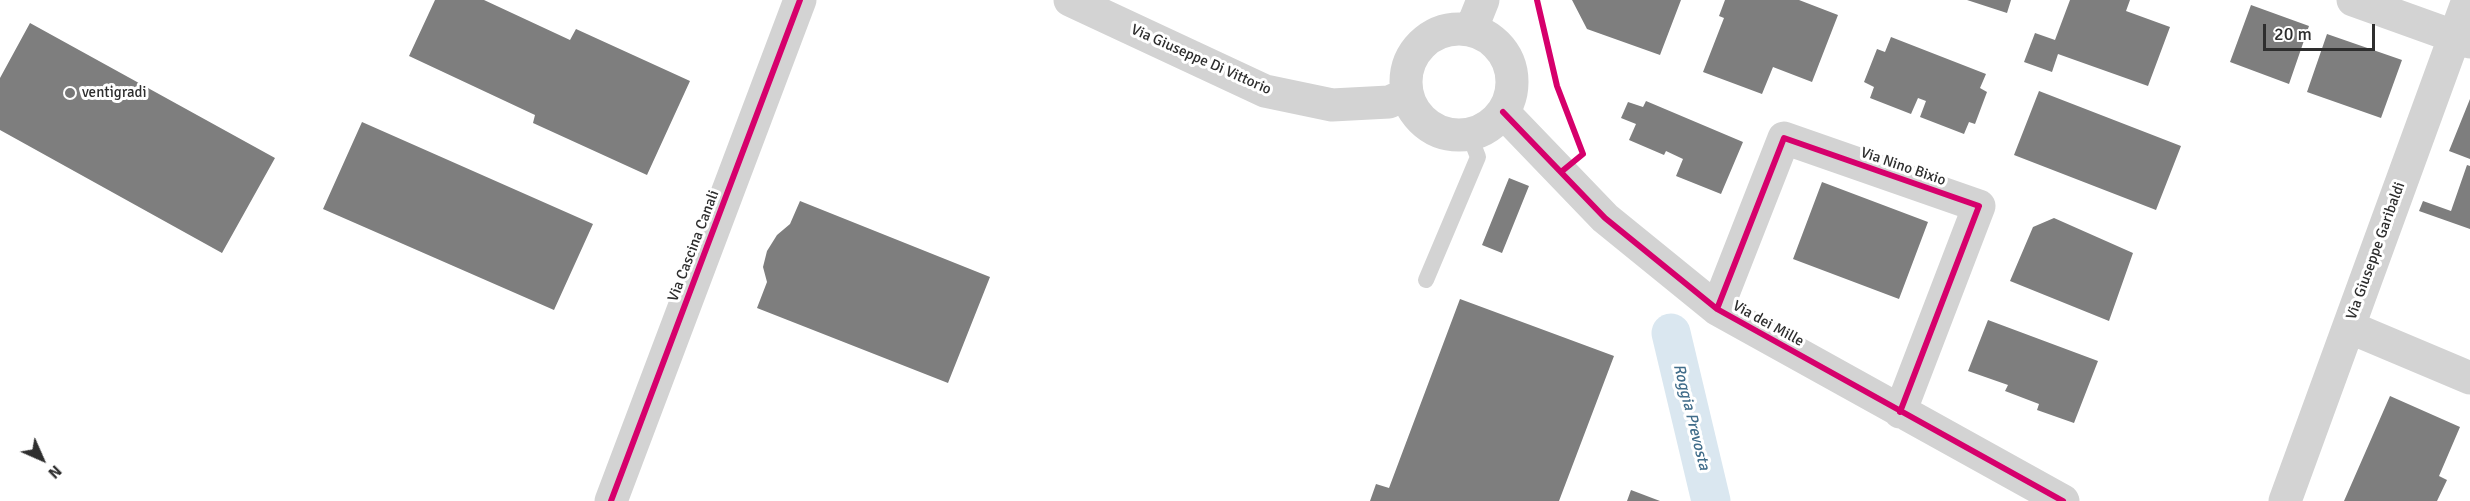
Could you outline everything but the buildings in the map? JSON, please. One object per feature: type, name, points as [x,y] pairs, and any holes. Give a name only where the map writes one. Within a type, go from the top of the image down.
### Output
[{"type":"street","name":"Via Cascina Canali","points":[[611,501],[800,0]]},
{"type":"street","name":"Via Giuseppe Di Vittorio","points":[[1070,0],[1265,91],[1332,105],[1389,102],[1407,94]]},
{"type":"street","points":[[1471,30],[1483,0]]},
{"type":"street","points":[[2353,0],[2462,39]]},
{"type":"street","name":"Via Giuseppe Garibaldi","points":[[2285,501],[2349,327],[2462,39],[2468,0]]},
{"type":"street","points":[[1454,30],[1471,30],[1487,37],[1500,48],[1509,63],[1513,80],[1511,97],[1503,112],[1483,130],[1469,135],[1453,135],[1437,130],[1424,122],[1413,109],[1407,94],[1406,76],[1412,59],[1422,44],[1436,34],[1454,30]]},
{"type":"street","name":"Via dei Mille","points":[[1503,112],[1605,218],[1717,309],[2062,501]]},
{"type":"street","name":"Via Nino Bixio","points":[[1717,309],[1784,138],[1979,207],[1900,412]]},
{"type":"street","points":[[2349,327],[2470,378]]},
{"type":"lane","points":[[1426,280],[1478,157],[1469,135]]},
{"type":"waterway","name":"Roggia Prevosta","points":[[1671,333],[1711,501]]},
{"type":"cycle path","points":[[611,501],[800,0]]},
{"type":"cycle path","points":[[1537,0],[1557,86],[1583,154],[1561,172]]},
{"type":"cycle path","points":[[1503,112],[1605,218],[1717,309],[2063,501]]},
{"type":"cycle path","points":[[1717,309],[1784,138],[1979,206],[1900,412]]},
{"type":"place","name":"ventigradi","points":[[70,93]]}]
